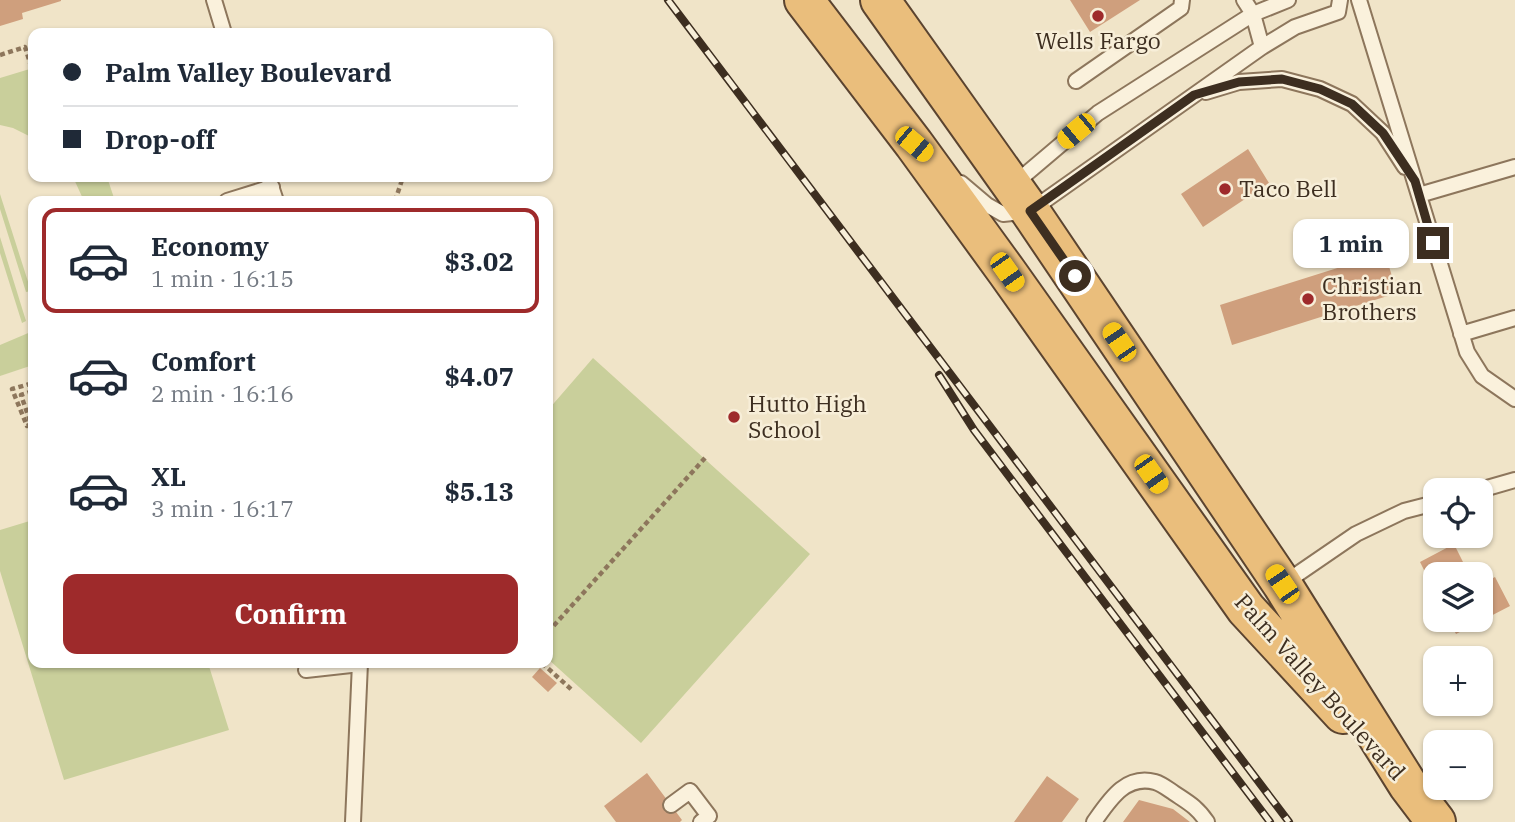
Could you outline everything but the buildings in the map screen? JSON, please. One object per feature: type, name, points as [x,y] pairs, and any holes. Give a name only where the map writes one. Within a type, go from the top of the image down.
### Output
[{"type":"highway","name":"Palm Valley Boulevard","points":[[804,0],[1007,272],[1246,609],[1408,785]]},
{"type":"highway","name":"Palm Valley Boulevard","points":[[880,0],[1021,198],[1282,584],[1408,785]]},
{"type":"highway","points":[[1408,785],[1436,822]]},
{"type":"lane","points":[[214,0],[222,28]]},
{"type":"lane","points":[[1076,81],[1181,8],[1182,0]]},
{"type":"lane","points":[[1244,0],[1253,13],[1262,47]]},
{"type":"lane","points":[[914,144],[987,205],[1003,214],[1021,198],[1097,113],[1253,13],[1288,0]]},
{"type":"lane","points":[[1021,198],[1194,95],[1295,27],[1338,12],[1340,0]]},
{"type":"lane","points":[[1359,0],[1467,352],[1482,376],[1515,399]]},
{"type":"lane","points":[[1194,95],[1239,82],[1282,79],[1320,89],[1352,104],[1383,133],[1417,188]]},
{"type":"lane","points":[[1417,188],[1515,167]]},
{"type":"lane","points":[[244,196],[272,188]]},
{"type":"lane","points":[[1461,334],[1515,318]]},
{"type":"lane","points":[[1493,486],[1515,480]]},
{"type":"lane","points":[[1282,584],[1356,534],[1404,511],[1423,506]]},
{"type":"lane","points":[[306,670],[321,668]]},
{"type":"lane","points":[[353,822],[360,668]]},
{"type":"lane","points":[[1094,822],[1114,795],[1126,785],[1142,780],[1157,782],[1199,809],[1207,822]]},
{"type":"lane","points":[[671,805],[691,791],[705,819]]},
{"type":"path","points":[[0,55],[25,47],[28,56]]},
{"type":"path","points":[[28,385],[12,389],[28,426]]},
{"type":"path","points":[[28,393],[21,395],[28,415]]},
{"type":"path","points":[[553,626],[705,458]]},
{"type":"path","points":[[548,668],[572,690]]},
{"type":"green space","points":[[28,70],[28,136],[0,125],[0,78]]},
{"type":"green space","points":[[75,182],[109,182],[113,196],[82,196]]},
{"type":"green space","points":[[0,194],[28,282],[28,292],[26,292],[0,209]]},
{"type":"green space","points":[[0,237],[26,321],[22,323],[0,253]]},
{"type":"green space","points":[[28,333],[28,367],[0,376],[0,345]]},
{"type":"green space","points":[[593,358],[810,554],[641,743],[553,664],[553,404]]},
{"type":"green space","points":[[28,522],[28,662],[0,571],[0,530]]},
{"type":"green space","points":[[30,668],[210,668],[229,730],[64,780]]},
{"type":"railway","points":[[668,0],[1289,822]]},
{"type":"railway","points":[[939,375],[974,430],[1270,822]]},
{"type":"place","name":"Wells Fargo","points":[[1098,16]]},
{"type":"place","name":"Taco Bell","points":[[1225,189]]},
{"type":"place","name":"Christian Brothers","points":[[1308,299]]},
{"type":"place","name":"Hutto High School","points":[[734,417]]},
{"type":"route","points":[[1075,276],[1030,211],[1194,95],[1239,82],[1282,79],[1320,89],[1352,104],[1383,133],[1415,181],[1433,243]]}]
